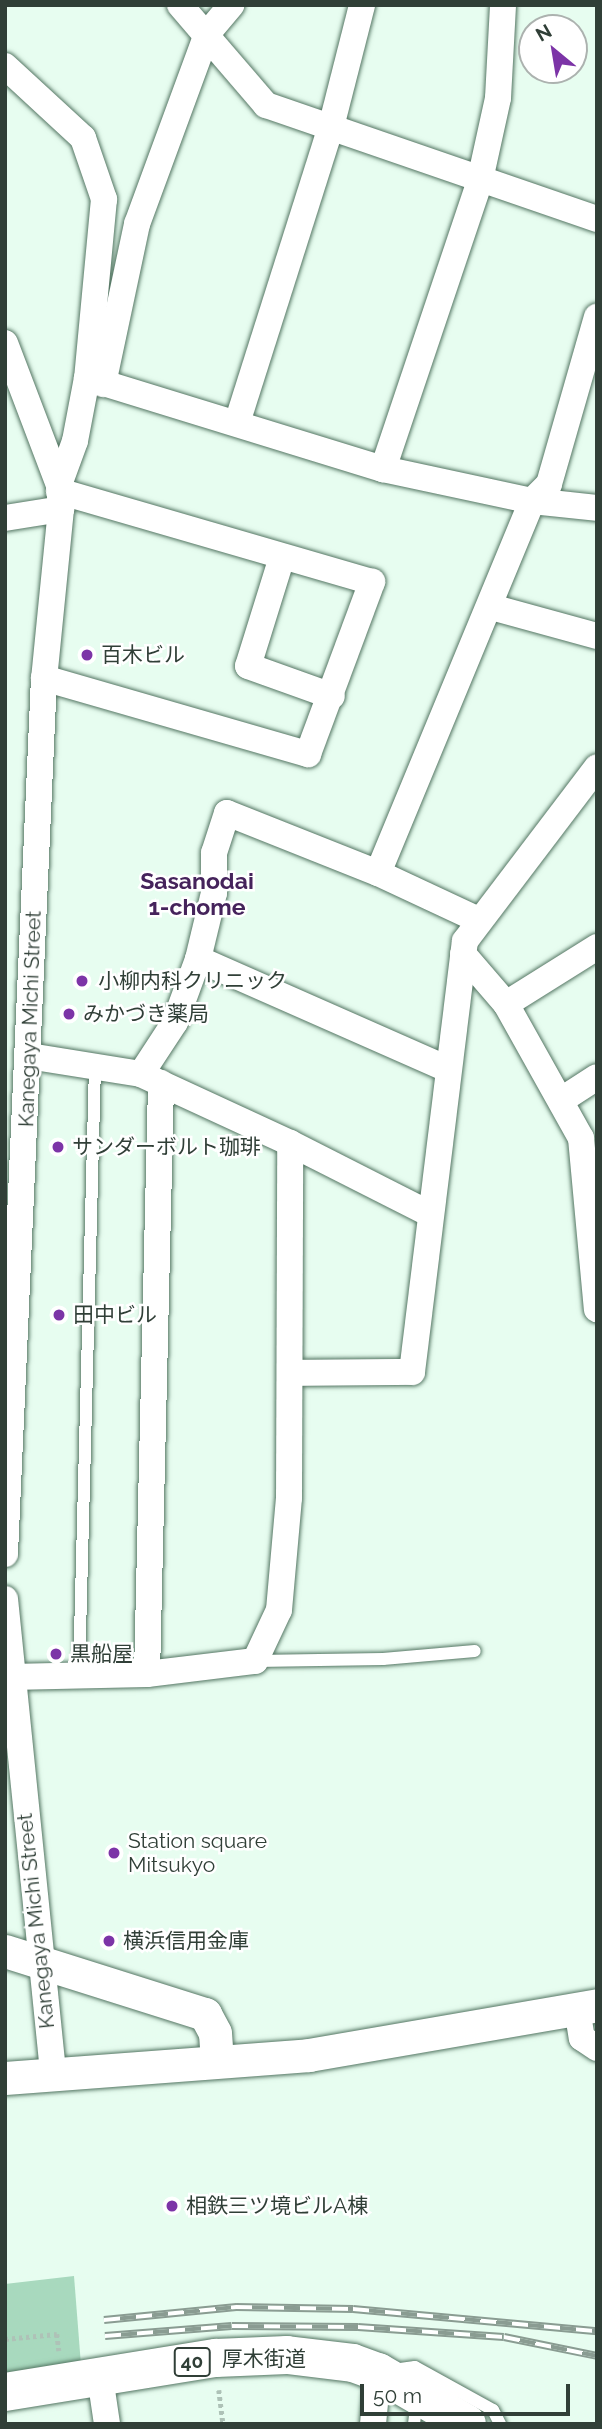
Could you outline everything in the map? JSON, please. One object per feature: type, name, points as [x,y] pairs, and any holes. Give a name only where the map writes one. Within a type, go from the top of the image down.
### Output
[{"type":"main road","name":"厚木街道","points":[[5,2392],[216,2358],[287,2355],[352,2363],[378,2372],[416,2409],[467,2424]]},
{"type":"street","points":[[180,5],[266,105],[597,219]]},
{"type":"street","points":[[60,495],[95,381],[137,224],[207,34],[231,5]]},
{"type":"street","points":[[237,423],[331,127],[362,5]]},
{"type":"street","points":[[383,469],[480,180],[498,98],[503,5]]},
{"type":"street","points":[[5,66],[83,138],[104,199],[95,381]]},
{"type":"street","points":[[378,873],[533,502],[549,484],[597,317]]},
{"type":"street","points":[[5,343],[60,495]]},
{"type":"street","points":[[95,381],[383,469],[533,502],[597,508]]},
{"type":"street","points":[[5,518],[60,495],[372,582],[332,696],[308,754],[44,678]]},
{"type":"street","name":"Kanegaya Michi Street","points":[[5,1554],[10,1358],[29,1056],[44,678],[60,495]]},
{"type":"street","points":[[282,557],[248,666],[332,696]]},
{"type":"street","points":[[491,607],[597,636]]},
{"type":"street","points":[[291,1373],[412,1372],[428,1213],[465,941],[597,767]]},
{"type":"street","points":[[147,1674],[151,1078],[198,959],[214,893],[214,853],[227,813],[378,873],[479,920]]},
{"type":"street","points":[[506,1003],[597,947]]},
{"type":"street","points":[[463,954],[506,1003],[563,1099],[581,1138],[591,1186],[597,1308]]},
{"type":"street","points":[[198,959],[447,1069]]},
{"type":"street","points":[[29,1056],[95,1065],[151,1078],[290,1143],[428,1213]]},
{"type":"street","points":[[563,1099],[597,1077]]},
{"type":"street","points":[[10,1677],[79,1673],[147,1674],[255,1661],[279,1611],[289,1498],[290,1143]]},
{"type":"street","name":"Kanegaya Michi Street","points":[[5,1600],[10,1677],[53,2074]]},
{"type":"street","points":[[5,1951],[205,2014],[215,2033],[217,2060]]},
{"type":"street","points":[[5,2078],[309,2055],[587,2006],[582,2038],[597,2048]]},
{"type":"street","points":[[373,2424],[378,2372]]},
{"type":"street","points":[[100,2377],[107,2424]]},
{"type":"lane","points":[[79,1673],[95,1065]]},
{"type":"lane","points":[[255,1661],[383,1659],[475,1651]]},
{"type":"lane","points":[[378,2372],[415,2367],[493,2410],[500,2424]]},
{"type":"path","points":[[5,2339],[57,2334],[60,2359]]},
{"type":"green space","points":[[74,2276],[81,2365],[5,2374],[5,2284]]},
{"type":"railway","points":[[104,2320],[236,2307],[353,2309],[597,2331]]},
{"type":"railway","points":[[105,2336],[232,2326],[358,2327],[504,2337],[597,2356]]},
{"type":"place","name":"百木ビル","points":[[87,655]]},
{"type":"place","name":"小柳内科クリニック","points":[[82,981]]},
{"type":"place","name":"みかづき薬局","points":[[69,1014]]},
{"type":"place","name":"サンダーボルト珈琲","points":[[58,1147]]},
{"type":"place","name":"田中ビル","points":[[59,1315]]},
{"type":"place","name":"黒船屋","points":[[56,1654]]},
{"type":"place","name":"Station square Mitsukyo","points":[[114,1853]]},
{"type":"place","name":"横浜信用金庫","points":[[109,1941]]},
{"type":"place","name":"相鉄三ツ境ビルA棟","points":[[172,2206]]},
{"type":"district","name":"Sasanodai 1-chome","points":[[197,894]]}]
